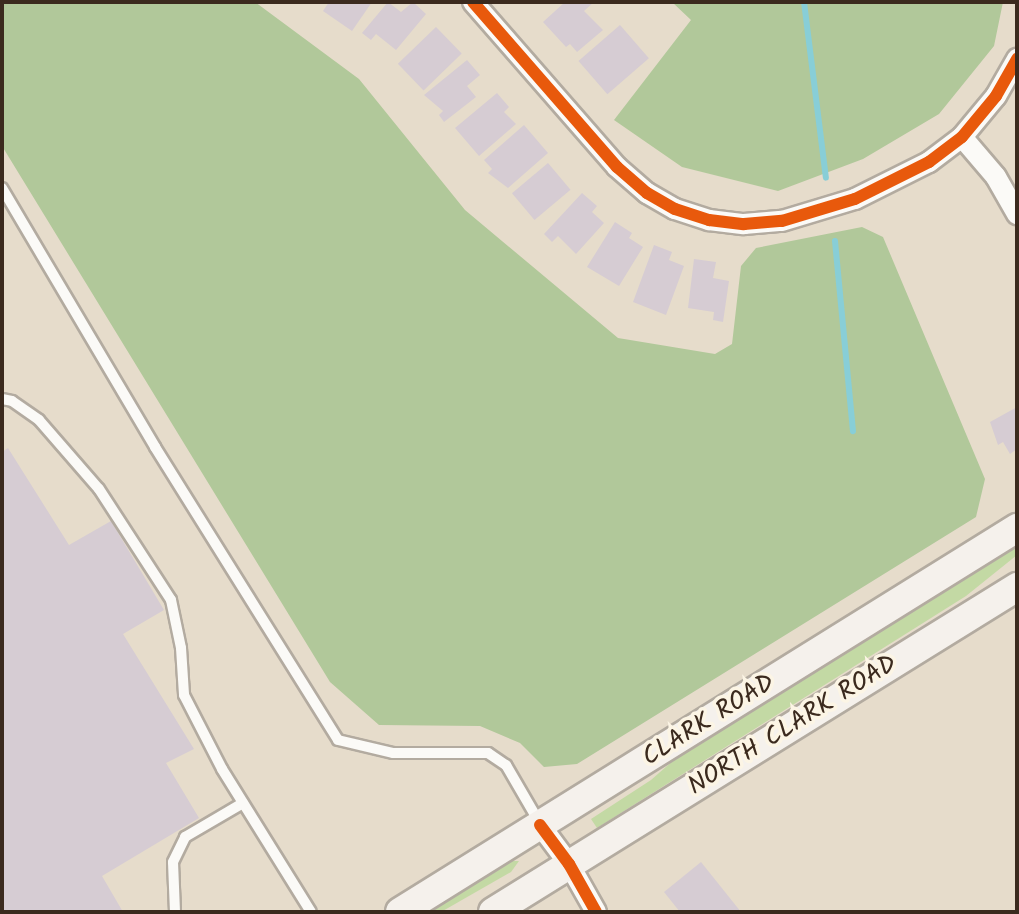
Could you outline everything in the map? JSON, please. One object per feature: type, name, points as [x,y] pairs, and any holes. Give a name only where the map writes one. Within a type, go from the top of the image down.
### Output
[{"type":"main road","name":"CLARK ROAD","points":[[400,912],[1017,528]]},
{"type":"main road","name":"NORTH CLARK ROAD","points":[[493,912],[1017,587]]},
{"type":"street","points":[[473,2],[617,167],[661,201],[709,220],[744,224],[782,221],[855,199],[929,162],[962,137],[996,96],[1017,59]]},
{"type":"street","points":[[962,137],[996,177],[1017,214]]},
{"type":"street","points":[[540,825],[569,864],[596,912]]},
{"type":"lane","points":[[2,188],[155,447],[338,740],[393,753],[488,753],[506,765],[540,825]]},
{"type":"lane","points":[[2,399],[12,401],[39,420],[99,489],[171,600],[181,648],[184,695],[243,803],[311,912]]},
{"type":"lane","points":[[175,912],[173,862],[185,837],[243,803]]},
{"type":"green space","points":[[2,2],[255,2],[359,79],[465,210],[618,338],[715,354],[732,344],[741,266],[756,248],[862,227],[883,237],[985,479],[976,517],[577,764],[544,767],[520,743],[480,726],[379,725],[330,682],[2,146]]},
{"type":"green space","points":[[672,2],[1003,2],[994,46],[939,114],[863,159],[778,191],[682,167],[614,120],[691,20]]},
{"type":"green space","points":[[1017,538],[1017,555],[966,596],[597,828],[591,819],[651,780],[692,744]]},
{"type":"green space","points":[[507,861],[519,861],[511,872],[441,912],[418,912]]},
{"type":"building","points":[[329,2],[372,2],[352,31],[323,11]]},
{"type":"building","points":[[388,2],[401,12],[413,2],[426,14],[396,50],[376,34],[371,40],[362,33]]},
{"type":"building","points":[[565,2],[594,2],[584,11],[603,30],[577,52],[570,44],[566,47],[543,22]]},
{"type":"building","points":[[620,25],[649,58],[607,94],[578,61]]},
{"type":"building","points":[[436,27],[462,54],[424,90],[398,64]]},
{"type":"building","points":[[467,60],[480,75],[467,86],[476,97],[444,122],[439,115],[443,111],[424,95]]},
{"type":"building","points":[[497,93],[509,107],[504,112],[516,124],[479,156],[455,128]]},
{"type":"building","points":[[524,125],[548,153],[508,188],[488,173],[492,169],[484,160]]},
{"type":"building","points":[[548,163],[570,190],[534,220],[512,193]]},
{"type":"building","points":[[582,193],[597,206],[592,212],[604,223],[576,254],[558,236],[552,242],[544,234]]},
{"type":"building","points":[[615,222],[632,233],[629,238],[643,247],[619,286],[587,267]]},
{"type":"building","points":[[654,245],[672,252],[669,260],[684,266],[666,315],[633,302]]},
{"type":"building","points":[[694,259],[716,262],[713,278],[729,281],[723,322],[713,320],[714,312],[688,308]]},
{"type":"building","points":[[1017,407],[1017,449],[1010,454],[1003,442],[998,445],[990,422]]},
{"type":"building","points":[[8,448],[69,545],[111,521],[164,610],[123,634],[194,749],[166,763],[199,818],[102,876],[123,912],[2,912],[2,452]]},
{"type":"building","points":[[701,862],[741,912],[680,912],[664,892]]},
{"type":"waterway","points":[[804,2],[826,178]]},
{"type":"waterway","points":[[835,241],[853,431]]},
{"type":"cycle path","points":[[473,2],[617,167],[647,193],[675,209],[709,220],[744,224],[782,221],[855,199],[929,162],[962,137],[996,96],[1017,59]]},
{"type":"cycle path","points":[[540,825],[569,864],[596,912]]}]
